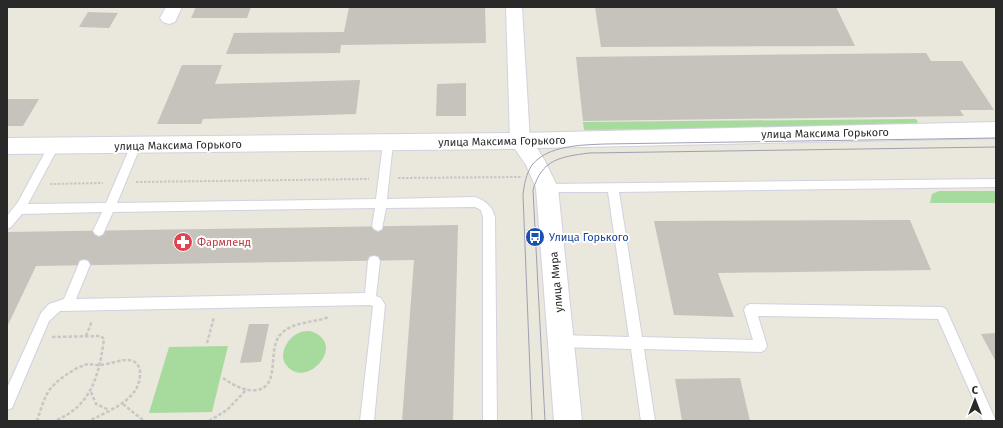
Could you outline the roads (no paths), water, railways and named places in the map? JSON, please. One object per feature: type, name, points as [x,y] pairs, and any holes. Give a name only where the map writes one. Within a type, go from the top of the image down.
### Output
[{"type":"street","points":[[514,7],[520,141]]},
{"type":"street","name":"улица Максима Горького","points":[[7,146],[520,141],[996,130]]},
{"type":"street","name":"улица Мира","points":[[520,141],[535,161],[544,182],[568,421]]},
{"type":"lane","points":[[378,226],[388,143]]},
{"type":"lane","points":[[99,231],[136,145]]},
{"type":"lane","points":[[7,224],[20,209],[54,146]]},
{"type":"lane","points":[[544,182],[613,188],[996,183]]},
{"type":"lane","points":[[613,188],[648,421]]},
{"type":"lane","points":[[20,209],[475,202],[480,204],[487,210],[489,217],[490,421]]},
{"type":"lane","points":[[370,298],[374,261]]},
{"type":"lane","points":[[68,304],[84,265]]},
{"type":"lane","points":[[7,403],[49,311],[60,305],[370,298],[379,305],[367,421]]},
{"type":"lane","points":[[561,341],[761,346],[750,310],[942,313],[990,421]]},
{"type":"tram line","points":[[532,421],[523,195],[530,168],[539,158],[547,153],[566,147],[605,144],[996,138]]},
{"type":"tram line","points":[[545,421],[533,190],[541,172],[554,161],[569,156],[589,153],[996,147]]},
{"type":"place","name":"Улица Горького","points":[[535,237]]},
{"type":"place","name":"Фармленд","points":[[183,242]]}]
